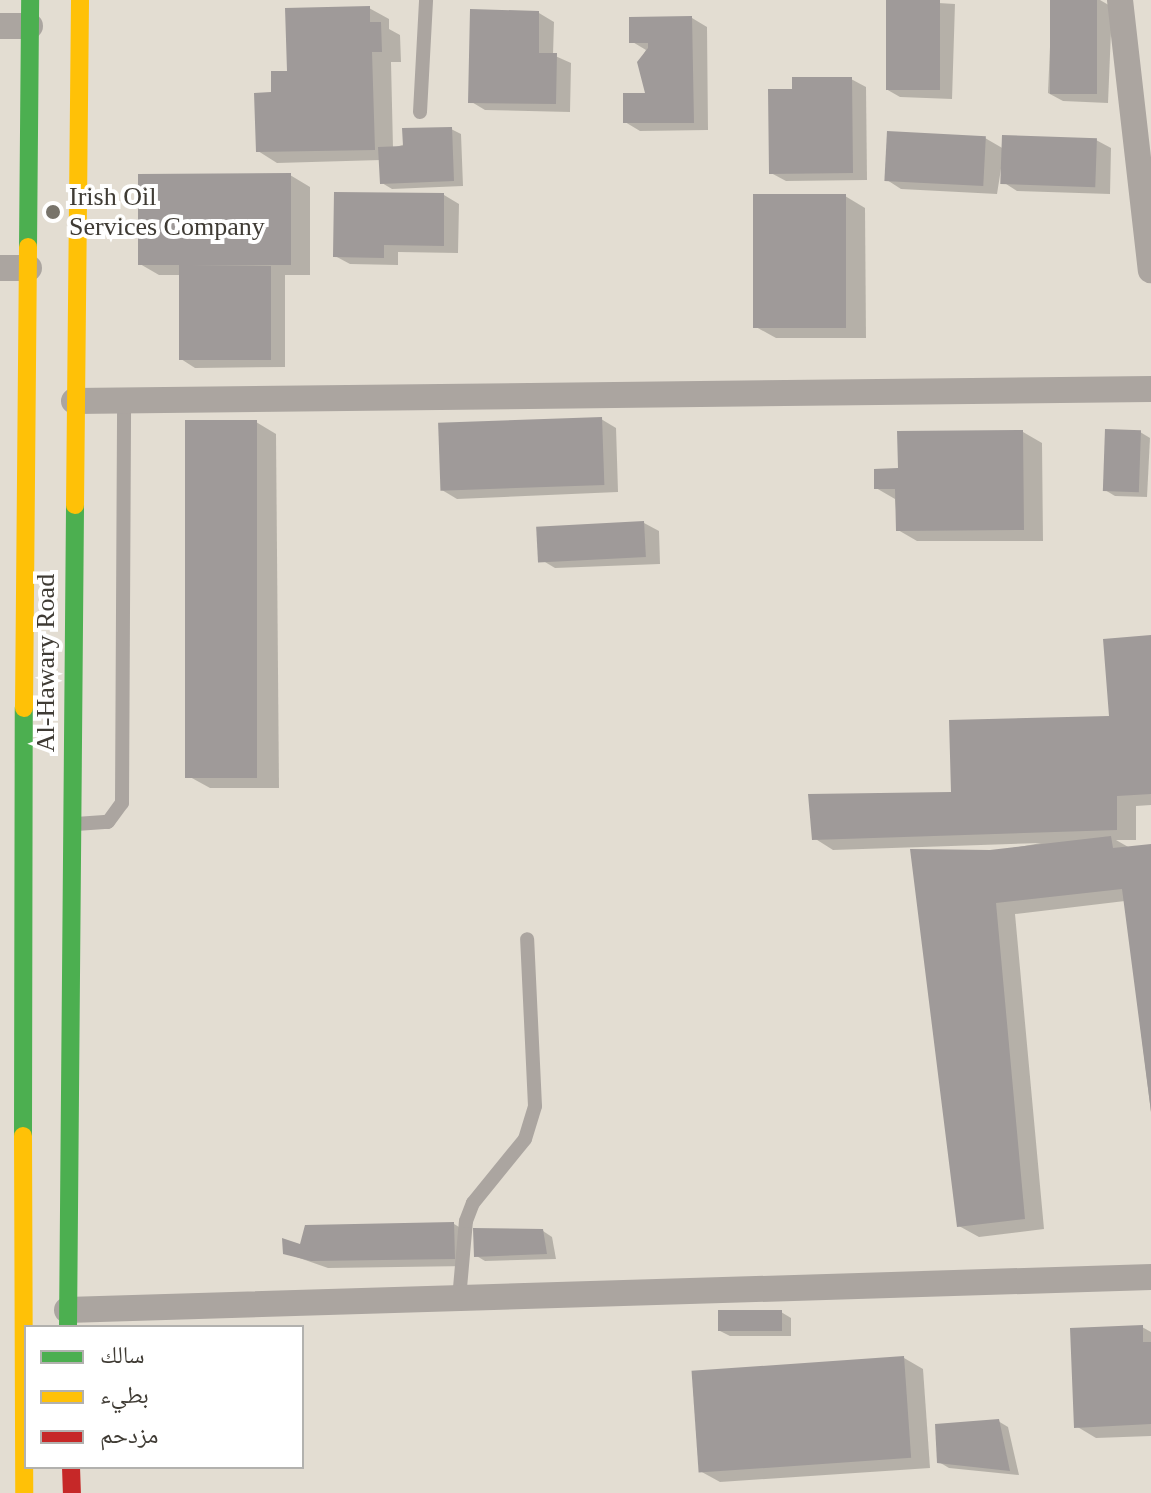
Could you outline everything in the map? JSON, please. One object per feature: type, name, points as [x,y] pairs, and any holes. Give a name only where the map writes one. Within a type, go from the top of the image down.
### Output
[{"type":"highway","name":"Al-Hawary Road","points":[[68,1318],[80,0]]},
{"type":"highway","name":"Al-Hawary Road","points":[[24,1493],[16,966],[29,268],[30,13]]},
{"type":"highway","points":[[71,1469],[72,1493]]},
{"type":"street","points":[[1120,0],[1151,270]]},
{"type":"street","points":[[0,26],[30,13]]},
{"type":"street","points":[[0,268],[29,268]]},
{"type":"street","points":[[74,401],[1151,389]]},
{"type":"street","points":[[68,1318],[459,1299],[1151,1277]]},
{"type":"lane","points":[[420,112],[426,0]]},
{"type":"lane","points":[[71,824],[108,822],[122,803],[124,400]]},
{"type":"lane","points":[[459,1299],[466,1221],[473,1203],[525,1139],[535,1106],[527,939]]},
{"type":"building","points":[[886,0],[940,0],[940,90],[886,90]]},
{"type":"building","points":[[1050,0],[1097,0],[1097,94],[1050,94]]},
{"type":"building","points":[[370,6],[370,22],[381,22],[382,52],[372,52],[375,150],[256,152],[254,93],[271,92],[271,71],[287,71],[285,8]]},
{"type":"building","points":[[470,9],[539,11],[539,53],[557,53],[556,104],[468,103]]},
{"type":"building","points":[[692,16],[694,123],[623,123],[623,93],[645,93],[637,62],[648,48],[648,43],[629,43],[629,17]]},
{"type":"building","points":[[792,77],[852,77],[853,173],[769,174],[768,89],[792,89]]},
{"type":"building","points":[[452,127],[454,181],[380,184],[378,147],[403,146],[402,128]]},
{"type":"building","points":[[887,131],[986,136],[983,186],[884,181]]},
{"type":"building","points":[[1002,135],[1097,138],[1095,187],[1000,184]]},
{"type":"building","points":[[291,173],[291,265],[190,265],[271,266],[271,360],[179,360],[179,265],[138,265],[138,174]]},
{"type":"building","points":[[334,192],[444,193],[444,246],[384,245],[384,258],[333,257]]},
{"type":"building","points":[[753,194],[846,194],[846,328],[753,328]]},
{"type":"building","points":[[602,417],[604,485],[440,491],[438,423]]},
{"type":"building","points":[[185,420],[257,420],[257,778],[185,778]]},
{"type":"building","points":[[1105,429],[1141,430],[1139,492],[1103,491]]},
{"type":"building","points":[[1023,430],[1024,530],[896,531],[895,489],[874,489],[874,469],[898,468],[897,431]]},
{"type":"building","points":[[644,521],[646,557],[538,563],[536,527]]},
{"type":"building","points":[[1151,635],[1151,794],[1117,796],[1117,830],[812,840],[808,794],[951,792],[949,720],[1109,716],[1103,639]]},
{"type":"building","points":[[1111,836],[1113,848],[1151,844],[1151,1112],[1122,889],[996,903],[1025,1219],[957,1227],[910,849],[990,850]]},
{"type":"building","points":[[454,1222],[455,1259],[311,1261],[283,1254],[282,1238],[300,1244],[305,1225]]},
{"type":"building","points":[[473,1228],[543,1229],[547,1254],[474,1257]]},
{"type":"building","points":[[718,1310],[782,1310],[782,1331],[718,1331]]},
{"type":"building","points":[[1143,1325],[1143,1342],[1151,1342],[1151,1424],[1074,1428],[1070,1328]]},
{"type":"building","points":[[904,1356],[911,1458],[699,1473],[692,1371]]},
{"type":"building","points":[[999,1419],[1010,1471],[937,1463],[935,1424]]},
{"type":"traffic: fast","points":[[28,247],[30,0]]},
{"type":"traffic: fast","points":[[68,1325],[75,505]]},
{"type":"traffic: fast","points":[[23,1136],[24,708]]},
{"type":"traffic: slow","points":[[75,505],[80,0]]},
{"type":"traffic: slow","points":[[24,708],[28,247]]},
{"type":"traffic: slow","points":[[23,1136],[24,1493]]},
{"type":"traffic: jam","points":[[71,1469],[72,1493]]},
{"type":"place","name":"Irish Oil Services Company","points":[[53,212]]}]
